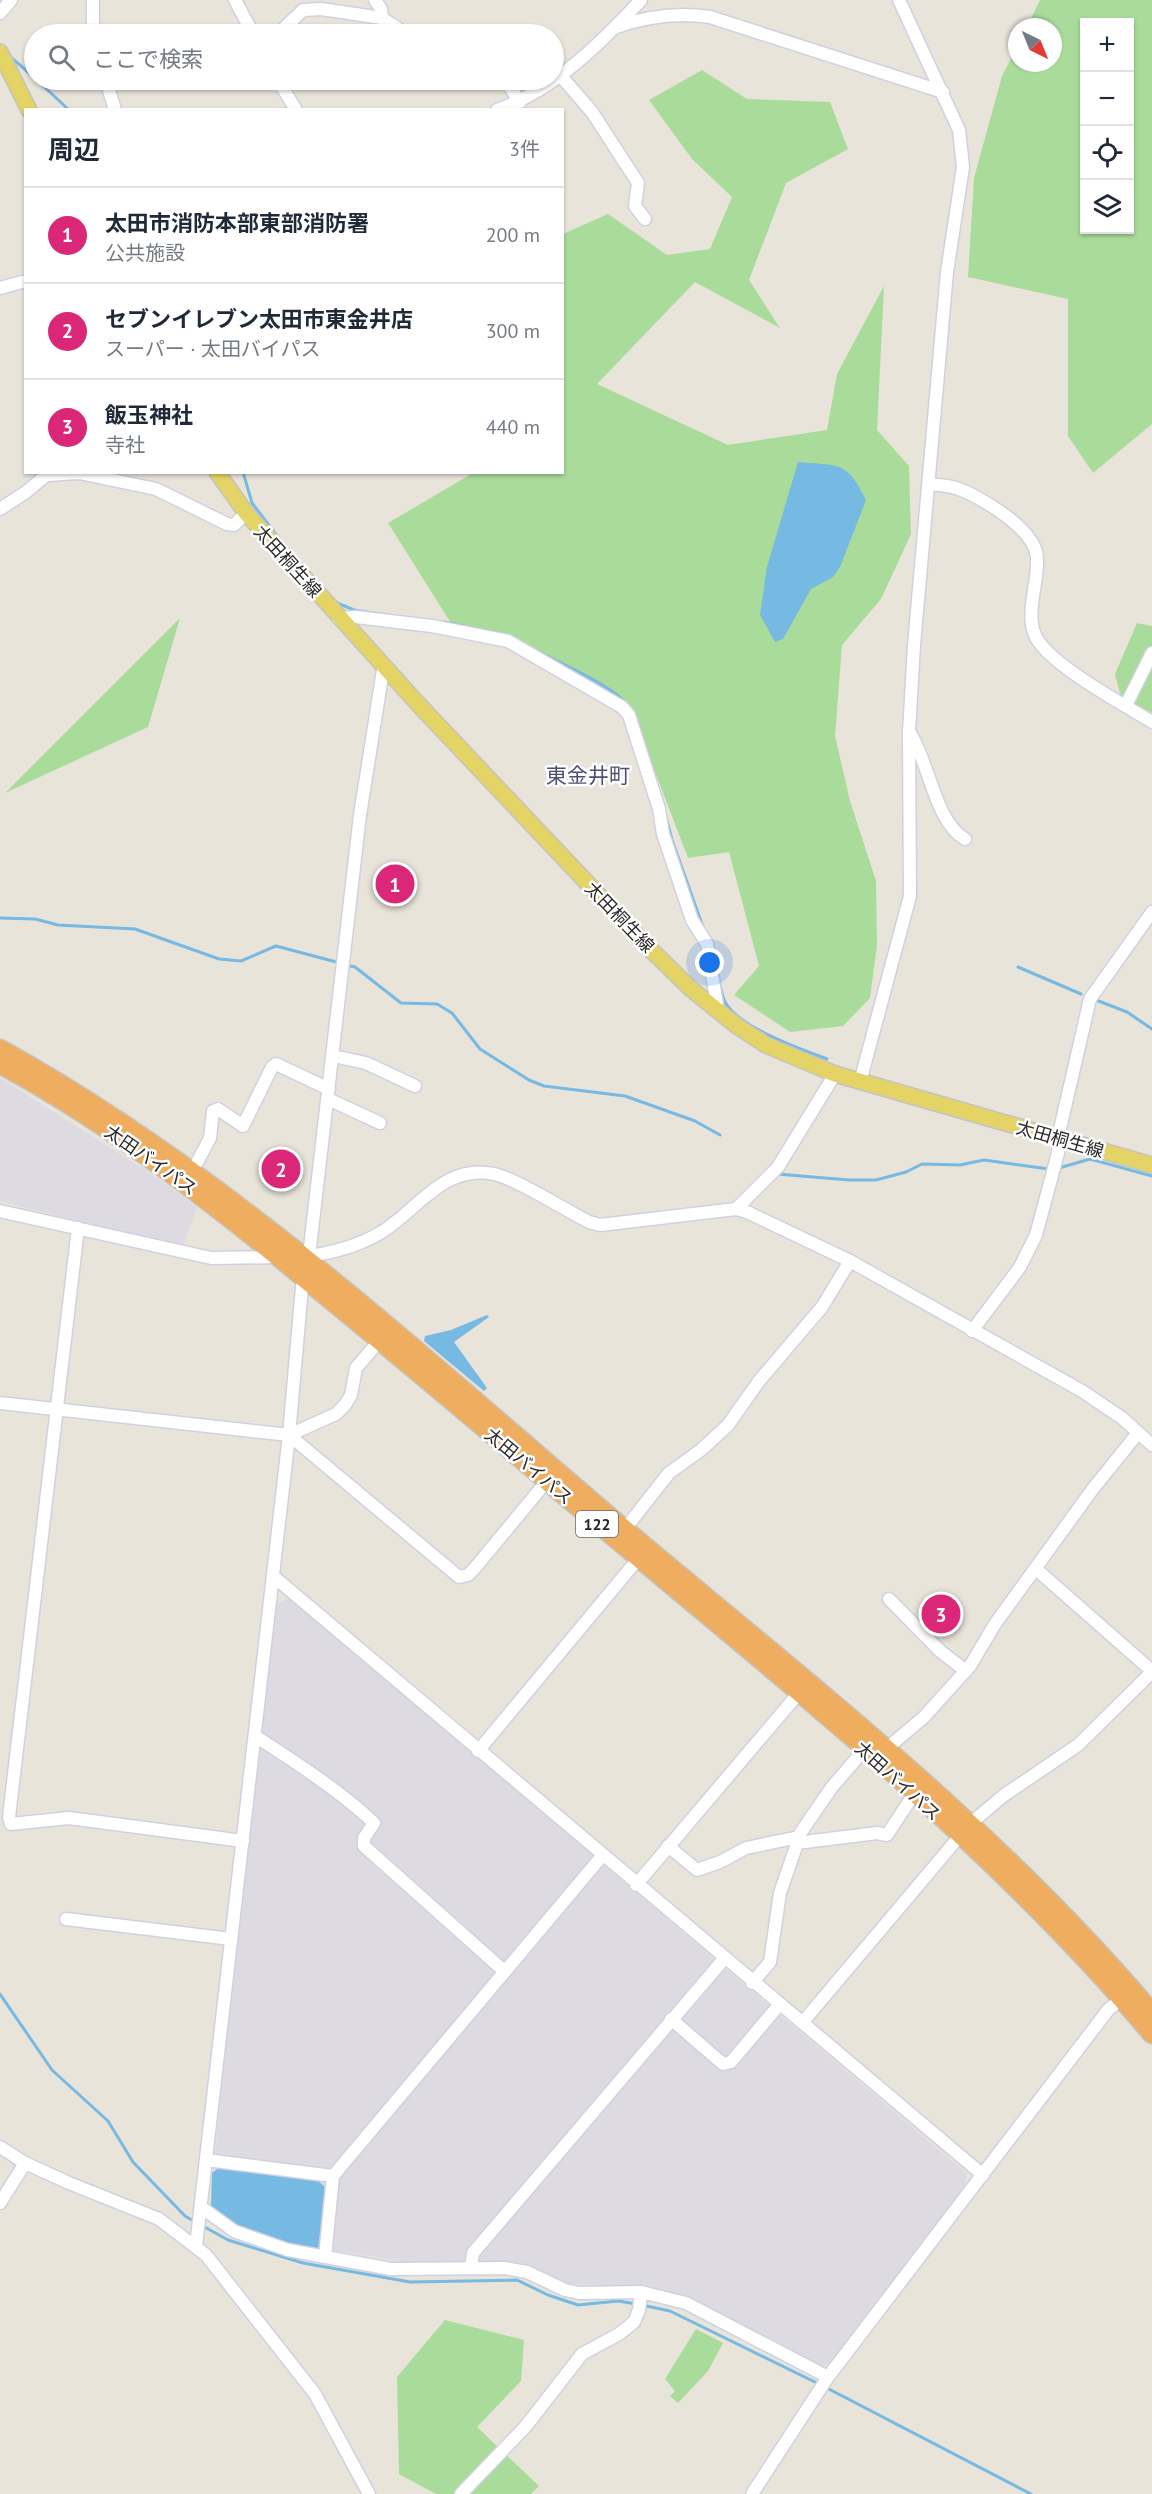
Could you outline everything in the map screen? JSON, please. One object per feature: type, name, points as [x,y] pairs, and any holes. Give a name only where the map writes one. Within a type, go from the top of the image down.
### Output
[{"type":"highway","name":"太田バイパス","points":[[0,1049],[63,1085],[192,1172],[625,1529],[885,1750],[965,1830],[1122,1998],[1152,2034]]},
{"type":"highway","name":"太田バイパス","points":[[0,1064],[154,1160],[279,1257],[305,1263],[380,1340],[914,1794],[965,1830],[1053,1902],[1152,2013]]},
{"type":"main road","points":[[0,52],[28,108]]},
{"type":"main road","name":"太田桐生線","points":[[218,474],[246,513],[338,618],[644,943],[718,1011],[766,1045],[835,1074],[1152,1165]]},
{"type":"street","points":[[0,13],[11,0]]},
{"type":"street","points":[[93,0],[93,24]]},
{"type":"street","points":[[235,0],[248,24]]},
{"type":"street","points":[[375,0],[381,9],[382,18]]},
{"type":"street","points":[[564,72],[616,27],[641,0]]},
{"type":"street","points":[[860,1082],[910,896],[909,732],[914,645],[947,272],[963,167],[959,130],[899,0]]},
{"type":"street","points":[[288,24],[303,10],[321,9],[382,18],[391,24]]},
{"type":"street","points":[[616,27],[638,19],[670,14],[710,17],[943,92]]},
{"type":"street","points":[[564,79],[592,112],[638,183],[635,206],[645,219]]},
{"type":"street","points":[[109,90],[114,108]]},
{"type":"street","points":[[284,90],[295,108]]},
{"type":"street","points":[[512,90],[520,102]]},
{"type":"street","points":[[503,108],[520,102],[538,90]]},
{"type":"street","points":[[0,288],[24,282]]},
{"type":"street","points":[[0,508],[49,474]]},
{"type":"street","points":[[86,474],[156,489],[227,524],[234,525],[246,513]]},
{"type":"street","points":[[928,484],[954,487],[980,499],[1002,513],[1028,537],[1036,548],[1037,559],[1032,618],[1036,637],[1073,673],[1152,722]]},
{"type":"street","points":[[338,618],[356,617],[432,626],[508,641],[622,707],[629,715],[658,809],[663,834],[692,920],[707,944],[718,1011]]},
{"type":"street","points":[[1126,705],[1152,653]]},
{"type":"street","points":[[196,2246],[289,1435],[305,1263],[333,1056],[360,815],[383,670]]},
{"type":"street","points":[[909,732],[920,749],[947,824],[965,839]]},
{"type":"street","points":[[972,1331],[1020,1267],[1036,1235],[1090,999],[1152,912]]},
{"type":"street","points":[[333,1056],[366,1063],[415,1086]]},
{"type":"street","points":[[192,1172],[210,1138],[213,1111],[218,1108],[243,1126],[272,1067],[276,1064],[380,1123]]},
{"type":"street","points":[[736,1209],[777,1167],[835,1074]]},
{"type":"street","points":[[305,1263],[365,1241],[402,1217],[445,1181],[472,1172],[497,1175],[589,1222],[600,1225],[736,1209],[793,1233],[850,1262],[1082,1391],[1152,1445]]},
{"type":"street","points":[[0,1211],[211,1258],[279,1257]]},
{"type":"street","points":[[78,1228],[9,1817],[11,1824],[69,1818],[243,1841]]},
{"type":"street","points":[[625,1529],[669,1473],[701,1450],[728,1425],[759,1381],[822,1306],[850,1262]]},
{"type":"street","points":[[0,1403],[289,1435],[336,1414],[345,1405],[351,1395],[356,1368],[380,1340]]},
{"type":"street","points":[[885,1750],[924,1717],[966,1671],[995,1624],[1092,1490],[1138,1432]]},
{"type":"street","points":[[289,1435],[459,1577],[468,1575],[474,1569],[547,1481]]},
{"type":"street","points":[[478,1751],[638,1558]]},
{"type":"street","points":[[802,2023],[965,1830],[1003,1796],[1078,1745],[1152,1672],[1036,1569]]},
{"type":"street","points":[[273,1576],[752,1983],[983,2175]]},
{"type":"street","points":[[888,1599],[940,1651],[966,1671]]},
{"type":"street","points":[[636,1885],[798,1694]]},
{"type":"street","points":[[255,1736],[324,1781],[374,1823],[364,1838],[364,1846],[504,1971]]},
{"type":"street","points":[[752,1983],[770,1962],[780,1893],[798,1840],[832,1787],[864,1750]]},
{"type":"street","points":[[668,1846],[697,1870],[720,1862],[746,1848],[798,1840],[877,1833],[887,1835],[914,1794]]},
{"type":"street","points":[[325,2257],[333,2176],[602,1856]]},
{"type":"street","points":[[66,1919],[231,1939]]},
{"type":"street","points":[[471,2268],[473,2253],[724,1959]]},
{"type":"street","points":[[752,2494],[824,2384],[1108,2010],[1122,1998]]},
{"type":"street","points":[[671,2019],[723,2064],[731,2062],[779,2005]]},
{"type":"street","points":[[0,2147],[26,2163],[159,2219],[196,2246],[242,2298],[315,2394],[369,2494]]},
{"type":"street","points":[[206,2160],[333,2176]]},
{"type":"street","points":[[0,2203],[26,2163]]},
{"type":"street","points":[[199,2218],[254,2240],[325,2257],[392,2269],[505,2268],[527,2272],[565,2290],[579,2293],[640,2301],[686,2303],[824,2384]]},
{"type":"street","points":[[461,2494],[526,2426],[582,2354],[627,2329],[640,2301]]},
{"type":"shaded area","points":[[0,1078],[147,1171],[197,1207],[183,1247],[0,1201]]},
{"type":"shaded area","points":[[290,1598],[966,2173],[965,2186],[833,2362],[822,2366],[698,2303],[666,2290],[646,2286],[570,2284],[507,2262],[417,2264],[339,2251],[318,2251],[210,2208],[234,1962],[275,1604]]},
{"type":"green space","points":[[1040,0],[1152,0],[1152,424],[1093,473],[1068,436],[1068,299],[968,277],[974,178],[1002,76],[1008,64],[1008,72],[1062,72],[1062,18],[1031,18]]},
{"type":"green space","points":[[702,70],[747,99],[830,102],[848,149],[786,183],[749,280],[780,328],[695,282],[597,384],[728,445],[827,430],[837,374],[884,286],[877,430],[909,466],[911,534],[881,599],[842,645],[835,736],[850,801],[876,881],[877,945],[870,998],[843,1026],[790,1032],[734,995],[759,966],[729,852],[688,858],[629,704],[509,636],[451,623],[388,523],[471,474],[564,474],[564,234],[608,214],[667,255],[710,249],[732,197],[692,159],[649,100]]},
{"type":"green space","points":[[180,618],[148,727],[5,793]]},
{"type":"green space","points":[[1137,623],[1152,626],[1152,713],[1121,697],[1115,674]]},
{"type":"green space","points":[[445,2320],[524,2340],[521,2381],[477,2427],[539,2486],[531,2494],[436,2494],[399,2474],[397,2377]]},
{"type":"green space","points":[[696,2329],[723,2343],[708,2371],[678,2403],[670,2396],[675,2391],[665,2379]]},
{"type":"water","points":[[798,462],[833,465],[847,471],[866,500],[840,567],[833,577],[811,589],[783,639],[775,642],[760,615],[767,567]]},
{"type":"water","points":[[487,1315],[489,1317],[454,1342],[487,1388],[484,1391],[424,1341],[425,1336],[451,1330]]},
{"type":"water","points":[[219,2168],[317,2180],[325,2187],[318,2251],[287,2245],[235,2227],[211,2207],[212,2173]]},
{"type":"waterway","points":[[8,55],[24,69]]},
{"type":"waterway","points":[[48,90],[67,108]]},
{"type":"waterway","points":[[244,474],[252,503],[281,541]]},
{"type":"waterway","points":[[335,602],[354,610],[386,615]]},
{"type":"waterway","points":[[444,622],[464,626]]},
{"type":"waterway","points":[[543,654],[604,686],[625,702],[632,711]]},
{"type":"waterway","points":[[666,817],[703,927]]},
{"type":"waterway","points":[[0,918],[35,919],[58,925],[135,929],[219,959],[241,961],[276,946],[340,963]]},
{"type":"waterway","points":[[346,965],[355,967],[401,1003],[437,1004],[452,1013],[480,1049],[529,1080],[544,1086],[625,1096],[695,1121],[720,1135]]},
{"type":"waterway","points":[[716,965],[723,998],[732,1012],[771,1036],[827,1059]]},
{"type":"waterway","points":[[1018,967],[1081,994]]},
{"type":"waterway","points":[[1096,1000],[1127,1012],[1152,1029]]},
{"type":"waterway","points":[[1059,1168],[1090,1159],[1152,1176]]},
{"type":"waterway","points":[[777,1174],[876,1180],[906,1172],[922,1164],[960,1165],[984,1160],[1049,1169]]},
{"type":"waterway","points":[[0,1994],[52,2070],[108,2121],[133,2162],[185,2216],[195,2222]]},
{"type":"waterway","points":[[201,2225],[228,2240],[303,2263],[410,2282],[517,2280],[548,2295],[578,2305],[618,2301],[636,2304]]},
{"type":"waterway","points":[[642,2305],[670,2311],[819,2384]]},
{"type":"waterway","points":[[825,2387],[1031,2494]]},
{"type":"place","name":"太田市消防本部東部消防署","points":[[395,884]]},
{"type":"place","name":"セブンイレブン太田市東金井店","points":[[281,1169]]},
{"type":"place","name":"飯玉神社","points":[[941,1614]]},
{"type":"district","name":"東金井町","points":[[588,775]]}]
